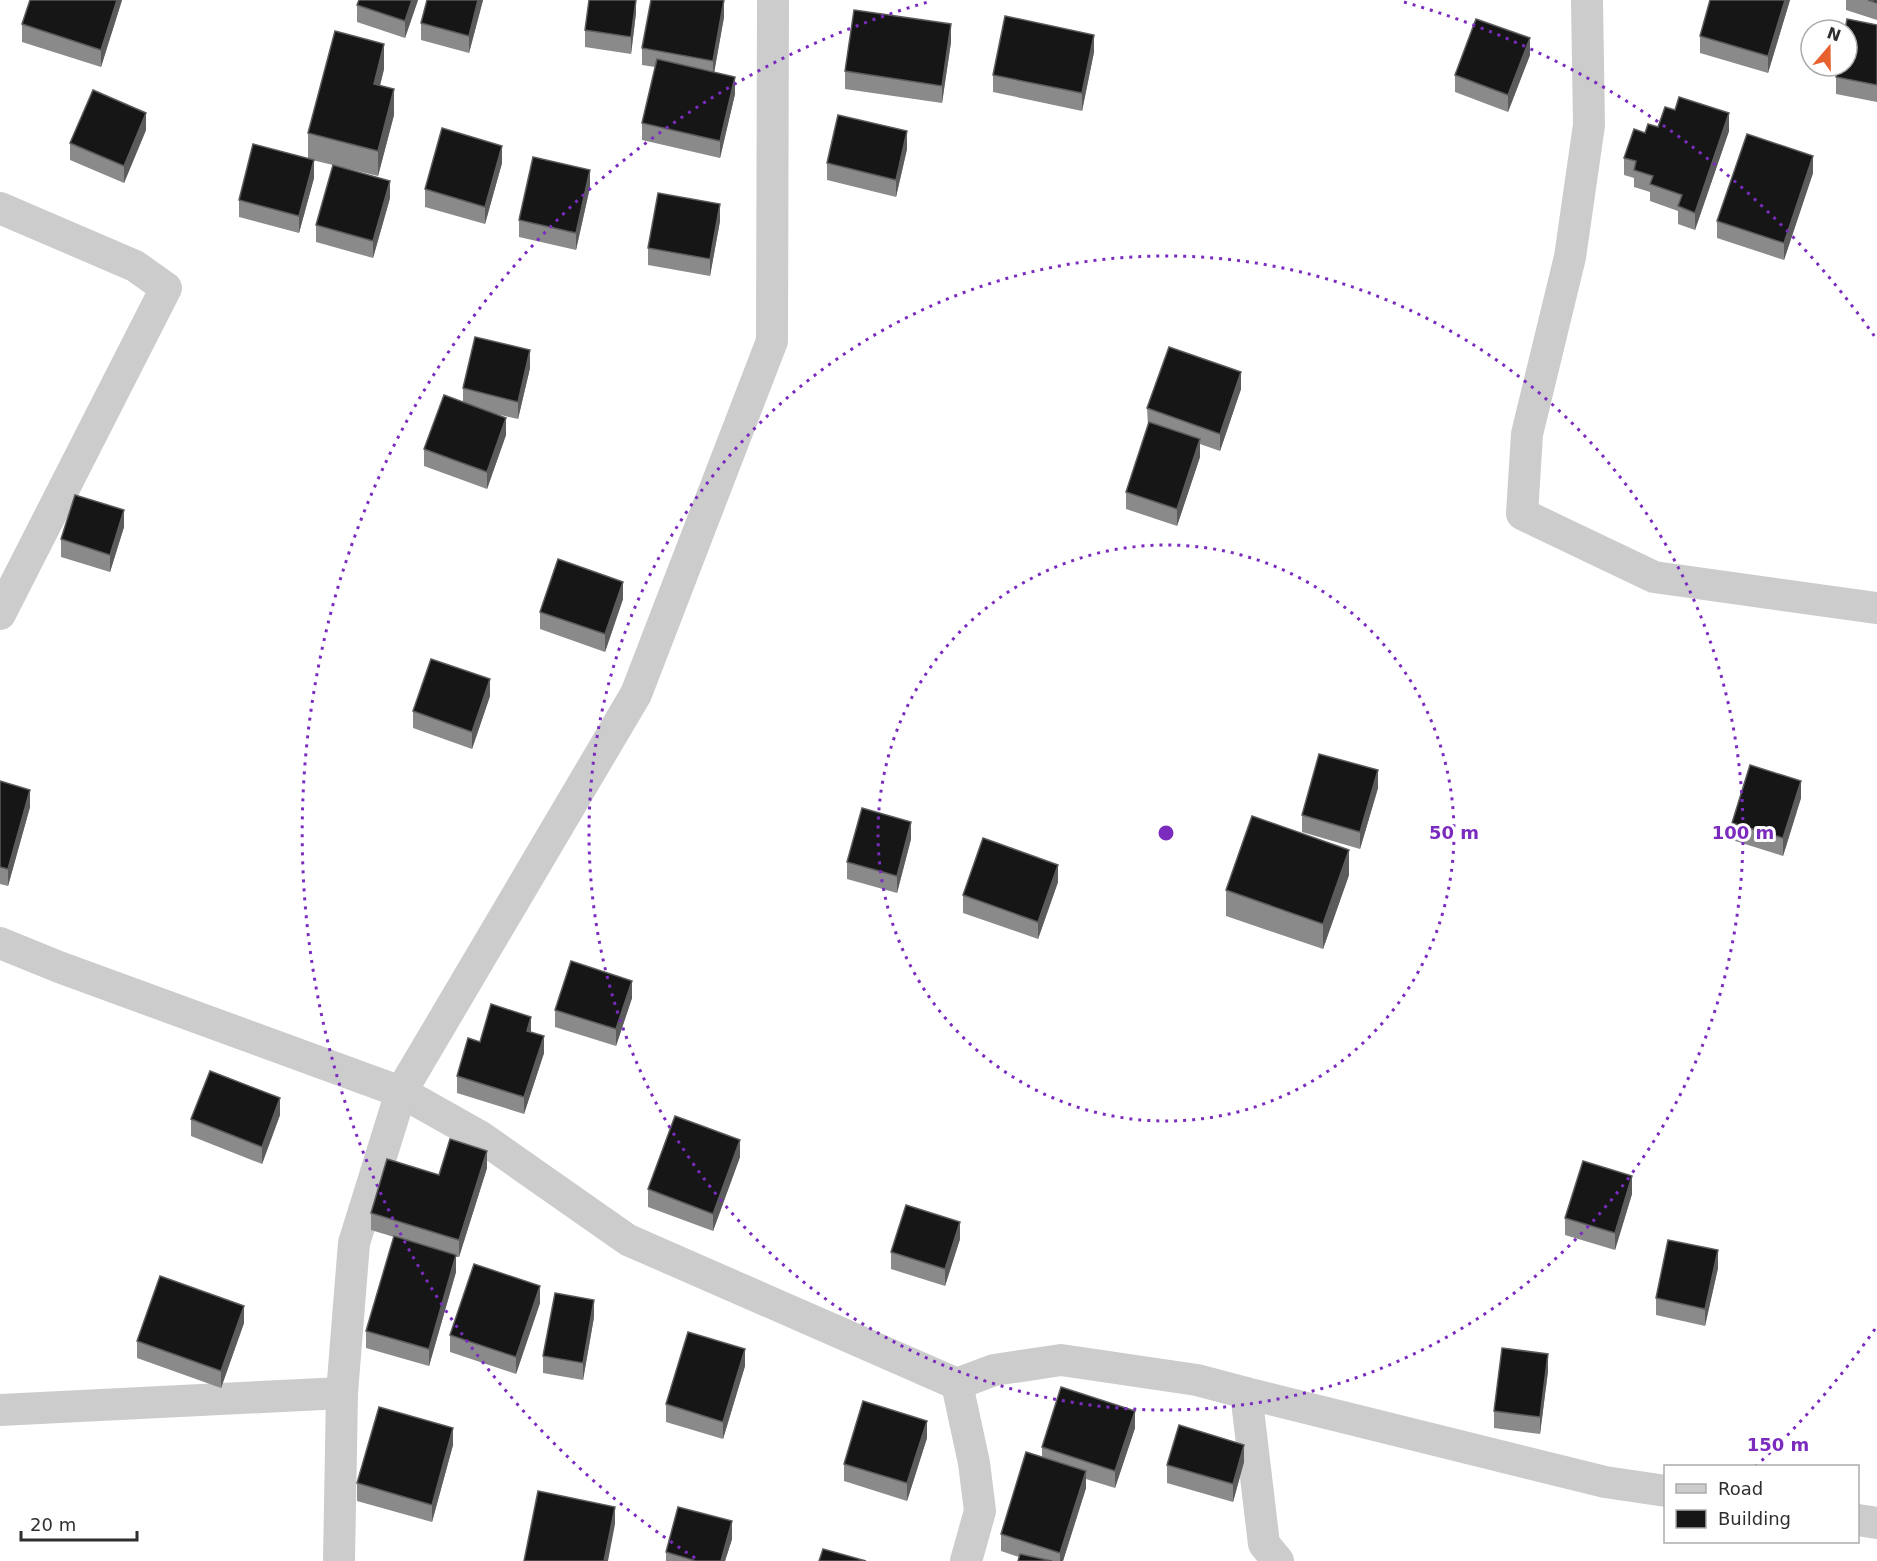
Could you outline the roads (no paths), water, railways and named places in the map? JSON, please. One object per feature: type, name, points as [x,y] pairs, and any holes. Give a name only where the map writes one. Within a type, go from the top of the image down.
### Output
[{"type":"street","points":[[339,1561],[342,1393],[354,1244],[401,1092],[636,694],[772,341],[773,0]]},
{"type":"street","points":[[1587,0],[1589,125],[1570,257],[1527,434],[1522,514],[1654,577],[1876,608]]},
{"type":"street","points":[[0,208],[135,266],[166,288],[0,614]]},
{"type":"street","points":[[0,943],[59,967],[401,1092],[482,1137],[628,1240],[957,1384],[994,1370],[1061,1360],[1197,1380],[1605,1482],[1664,1491]]},
{"type":"street","points":[[957,1384],[974,1463],[980,1511],[966,1561]]},
{"type":"street","points":[[0,1410],[342,1393]]},
{"type":"street","points":[[1246,1393],[1264,1544],[1278,1561]]},
{"type":"street","points":[[1859,1520],[1877,1523]]}]
